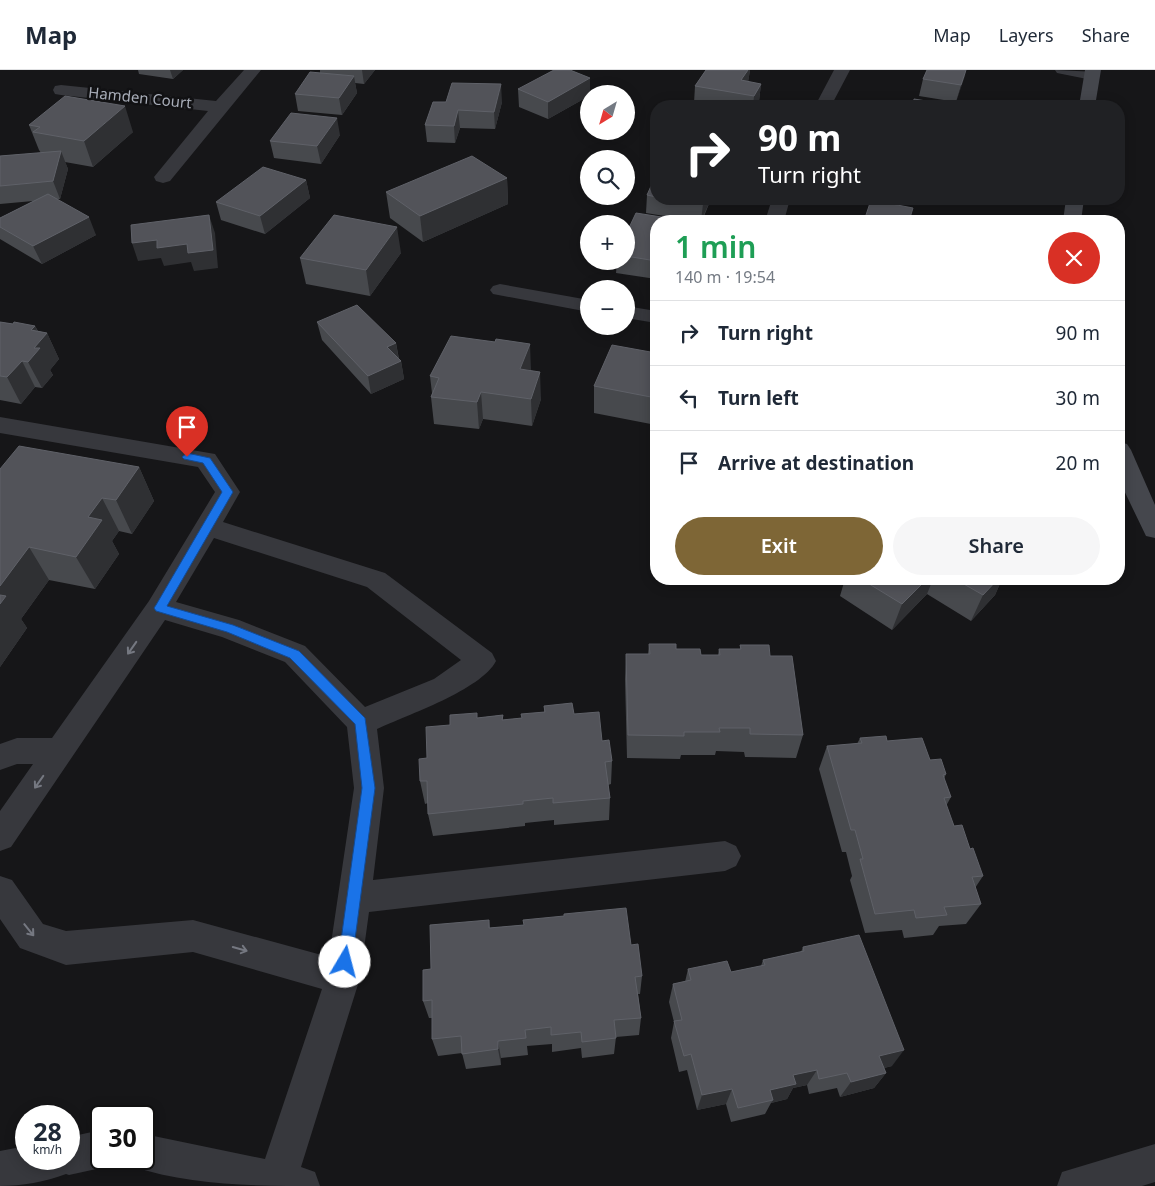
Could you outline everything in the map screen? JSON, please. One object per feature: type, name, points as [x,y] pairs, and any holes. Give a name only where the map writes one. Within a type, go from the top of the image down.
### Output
[{"type":"main road","points":[[1088,100],[1093,72]]},
{"type":"main road","points":[[1125,460],[1146,497],[1155,529]]},
{"type":"street","points":[[163,177],[253,70]]},
{"type":"street","points":[[827,100],[842,70]]},
{"type":"street","points":[[1063,70],[1093,72]]},
{"type":"street","name":"Hamden Court","points":[[61,90],[220,107]]},
{"type":"street","points":[[500,290],[580,304]]},
{"type":"street","points":[[635,314],[650,316]]},
{"type":"street","points":[[0,426],[206,460],[228,492],[160,608],[0,837]]},
{"type":"street","points":[[208,526],[376,580],[482,661],[444,686],[361,722]]},
{"type":"street","points":[[155,1155],[289,1184],[343,978],[369,788],[361,722],[294,654],[229,628],[160,608]]},
{"type":"street","points":[[0,757],[17,751],[60,751]]},
{"type":"street","points":[[354,898],[725,856]]},
{"type":"street","points":[[0,891],[32,936],[66,948],[194,936],[343,978]]},
{"type":"street","points":[[1076,1186],[1155,1163]]},
{"type":"street","points":[[0,1170],[15,1167]]},
{"type":"building","points":[[554,70],[570,70],[590,78],[548,102],[518,89]]},
{"type":"building","points":[[706,70],[748,70],[741,80],[761,84],[754,96],[695,86]]},
{"type":"building","points":[[927,70],[966,70],[961,85],[923,79]]},
{"type":"building","points":[[310,72],[354,76],[339,98],[295,94]]},
{"type":"building","points":[[452,83],[501,84],[494,112],[458,110],[454,126],[425,125],[433,102],[446,102]]},
{"type":"building","points":[[65,96],[125,106],[84,141],[33,132],[40,127],[29,125]]},
{"type":"building","points":[[291,113],[337,118],[317,146],[270,141]]},
{"type":"building","points":[[61,151],[53,181],[0,186],[0,156]]},
{"type":"building","points":[[472,156],[507,178],[420,216],[386,192]]},
{"type":"building","points":[[263,167],[306,180],[260,216],[216,202]]},
{"type":"building","points":[[48,194],[89,217],[33,246],[0,227],[0,218]]},
{"type":"building","points":[[869,205],[897,205],[913,208],[911,215],[866,215]]},
{"type":"building","points":[[636,213],[650,215],[650,260],[635,258]]},
{"type":"building","points":[[209,215],[213,250],[188,253],[187,244],[157,248],[157,240],[132,243],[131,225]]},
{"type":"building","points":[[334,215],[397,227],[366,270],[300,258]]},
{"type":"building","points":[[357,305],[396,343],[387,347],[401,361],[368,376],[317,322]]},
{"type":"building","points":[[0,322],[13,324],[14,322],[35,326],[31,330],[47,333],[34,348],[40,348],[28,362],[22,361],[7,377],[0,376]]},
{"type":"building","points":[[451,336],[495,342],[496,339],[530,344],[520,369],[540,372],[531,399],[481,392],[477,402],[431,397],[439,378],[430,376]]},
{"type":"building","points":[[612,345],[650,352],[650,397],[594,386]]},
{"type":"building","points":[[19,446],[139,467],[116,500],[102,498],[88,517],[102,520],[76,557],[29,547],[0,586],[0,469]]},
{"type":"building","points":[[871,585],[921,585],[902,604]]},
{"type":"building","points":[[966,585],[992,585],[983,595]]},
{"type":"building","points":[[0,595],[6,596],[0,604]]},
{"type":"building","points":[[649,644],[676,644],[676,649],[700,649],[701,655],[720,655],[719,649],[741,649],[740,645],[769,645],[770,656],[792,656],[803,735],[750,734],[750,728],[719,728],[720,732],[684,732],[684,736],[628,735],[626,654],[650,654]]},
{"type":"building","points":[[572,703],[574,714],[599,712],[602,741],[609,740],[612,761],[605,762],[610,798],[553,803],[553,798],[523,801],[523,804],[428,814],[427,781],[420,781],[419,759],[427,758],[426,727],[450,725],[450,715],[477,713],[477,718],[503,715],[502,720],[522,718],[521,714],[545,712],[544,706]]},
{"type":"building","points":[[886,736],[887,741],[922,738],[930,760],[941,759],[946,774],[943,775],[951,797],[944,798],[954,826],[962,825],[970,849],[973,848],[983,876],[972,877],[981,904],[944,907],[947,915],[916,918],[914,910],[875,914],[860,859],[863,859],[855,830],[851,830],[827,746],[862,743],[860,738]]},
{"type":"building","points":[[626,908],[631,945],[638,944],[642,976],[635,977],[641,1018],[614,1020],[616,1038],[582,1042],[581,1032],[551,1035],[551,1027],[525,1030],[526,1038],[498,1041],[498,1049],[462,1054],[461,1036],[432,1039],[432,1000],[423,1001],[423,970],[431,969],[430,925],[489,920],[489,928],[524,925],[523,920]]},
{"type":"building","points":[[859,935],[904,1050],[879,1056],[886,1073],[851,1082],[847,1073],[819,1079],[817,1070],[793,1075],[796,1084],[770,1090],[773,1100],[738,1108],[732,1089],[702,1095],[691,1054],[684,1056],[674,1021],[682,1020],[673,984],[691,980],[688,969],[727,961],[731,972],[765,965],[763,960],[804,951],[803,947]]},
{"type":"route","points":[[187,457],[206,460],[228,492],[160,608],[229,628],[294,654],[361,722],[369,788],[345,962]]}]
